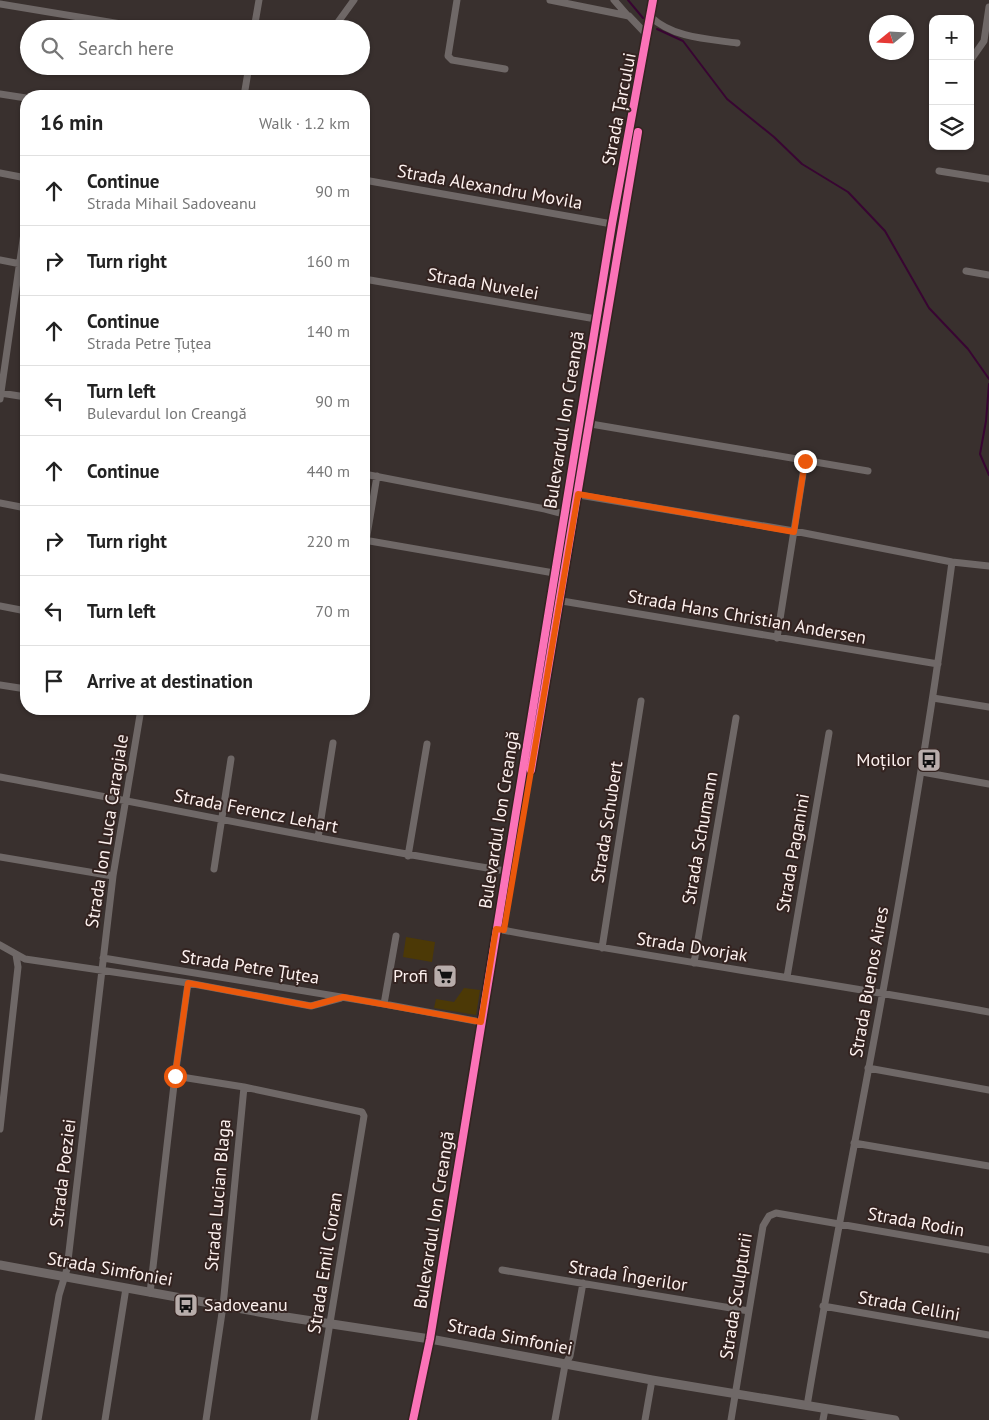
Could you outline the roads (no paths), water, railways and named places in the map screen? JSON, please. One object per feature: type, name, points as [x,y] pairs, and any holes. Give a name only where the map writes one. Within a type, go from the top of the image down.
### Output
[{"type":"street","points":[[256,20],[259,0]]},
{"type":"street","points":[[340,20],[354,0]]},
{"type":"street","points":[[457,0],[448,56],[452,60],[505,69]]},
{"type":"street","points":[[550,0],[628,16]]},
{"type":"street","points":[[614,0],[648,36]]},
{"type":"street","name":"Strada Țarcului","points":[[612,224],[648,36],[653,0]]},
{"type":"street","points":[[0,4],[97,20]]},
{"type":"street","points":[[971,60],[984,41],[989,7]]},
{"type":"street","points":[[651,17],[659,24],[678,33],[737,44]]},
{"type":"street","points":[[245,90],[248,75]]},
{"type":"street","points":[[0,94],[20,97]]},
{"type":"street","points":[[939,171],[989,179]]},
{"type":"street","points":[[0,173],[20,177]]},
{"type":"street","name":"Strada Alexandru Movila","points":[[370,181],[612,224]]},
{"type":"street","name":"Bulevardul Ion Creangă","points":[[413,1420],[430,1339],[612,224]]},
{"type":"street","points":[[0,260],[20,263]]},
{"type":"street","points":[[966,272],[989,275]]},
{"type":"street","name":"Strada Nuvelei","points":[[370,280],[596,319]]},
{"type":"street","points":[[20,281],[0,395],[20,397]]},
{"type":"street","points":[[579,422],[868,471]]},
{"type":"street","points":[[777,638],[805,461]]},
{"type":"street","points":[[370,475],[564,514]]},
{"type":"street","points":[[370,511],[376,476]]},
{"type":"street","points":[[568,493],[794,532],[952,562],[989,566]]},
{"type":"street","points":[[0,503],[20,507]]},
{"type":"street","points":[[370,541],[554,573]]},
{"type":"street","name":"Strada Buenos Aires","points":[[807,1406],[823,1306],[883,992],[922,772],[952,562]]},
{"type":"street","name":"Strada Hans Christian Andersen","points":[[550,599],[938,664]]},
{"type":"street","points":[[0,606],[20,610]]},
{"type":"street","points":[[0,685],[20,688]]},
{"type":"street","points":[[933,698],[989,707]]},
{"type":"street","name":"Strada Schubert","points":[[602,948],[641,701]]},
{"type":"street","name":"Strada Ion Luca Caragiale","points":[[103,958],[113,876],[140,715]]},
{"type":"street","name":"Strada Schumann","points":[[694,963],[736,718]]},
{"type":"street","name":"Strada Paganini","points":[[788,977],[829,733]]},
{"type":"street","points":[[318,838],[333,743]]},
{"type":"street","points":[[408,856],[426,744]]},
{"type":"street","points":[[214,869],[231,759]]},
{"type":"street","points":[[922,772],[989,784]]},
{"type":"street","name":"Strada Ferencz Lehart","points":[[0,777],[408,856],[506,872]]},
{"type":"street","points":[[0,857],[113,876]]},
{"type":"street","name":"Strada Dvorjak","points":[[496,929],[694,963],[883,992],[989,1012]]},
{"type":"street","points":[[384,1004],[396,936]]},
{"type":"street","points":[[0,946],[25,960],[188,983],[311,1006],[343,997]]},
{"type":"street","points":[[0,1130],[18,967],[16,955]]},
{"type":"street","name":"Strada Poeziei","points":[[38,1420],[60,1295],[67,1269],[103,958]]},
{"type":"street","name":"Strada Petre Țuțea","points":[[103,958],[343,997],[481,1022]]},
{"type":"street","points":[[196,985],[198,974]]},
{"type":"street","points":[[150,1292],[175,1076],[188,983]]},
{"type":"street","points":[[868,1068],[989,1090]]},
{"type":"street","points":[[175,1076],[244,1087]]},
{"type":"street","name":"Strada Emil Cioran","points":[[244,1087],[362,1112],[364,1116],[314,1420]]},
{"type":"street","name":"Strada Lucian Blaga","points":[[206,1420],[223,1306],[244,1087]]},
{"type":"street","points":[[854,1142],[989,1166]]},
{"type":"street","name":"Strada Sculpturii","points":[[731,1420],[763,1226],[769,1216],[776,1213],[838,1224]]},
{"type":"street","name":"Strada Rodin","points":[[838,1224],[989,1250]]},
{"type":"street","name":"Strada Simfoniei","points":[[0,1265],[223,1306],[430,1339],[565,1365],[895,1420]]},
{"type":"street","name":"Strada Îngerilor","points":[[502,1270],[749,1311]]},
{"type":"street","points":[[555,1420],[565,1365],[570,1356],[583,1283]]},
{"type":"street","points":[[105,1420],[126,1288]]},
{"type":"street","name":"Strada Cellini","points":[[823,1306],[989,1335]]},
{"type":"street","points":[[645,1420],[652,1380]]},
{"type":"street","points":[[823,1420],[825,1409]]},
{"type":"waterway","points":[[628,0],[643,18]]},
{"type":"waterway","points":[[657,29],[683,41],[727,99],[774,137],[802,164],[848,192],[885,231],[929,308],[968,349],[989,379]]},
{"type":"waterway","points":[[989,384],[986,421],[980,454],[989,475]]},
{"type":"place","name":"Moților","points":[[929,760]]},
{"type":"place","name":"Profi","points":[[445,976]]},
{"type":"place","name":"Sadoveanu","points":[[186,1305]]}]
